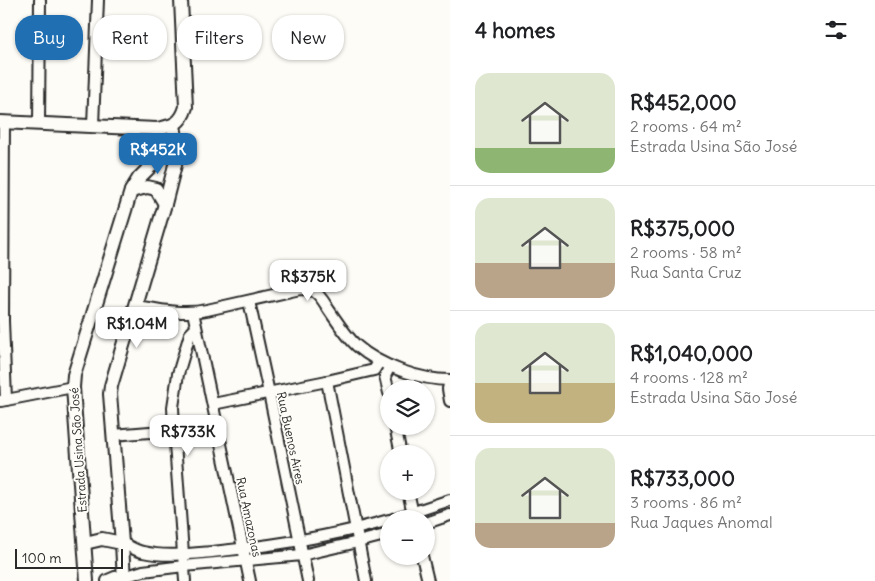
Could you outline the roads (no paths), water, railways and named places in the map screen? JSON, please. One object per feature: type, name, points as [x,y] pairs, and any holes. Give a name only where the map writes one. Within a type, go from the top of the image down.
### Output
[{"type":"main road","points":[[2,122],[157,129],[174,125],[184,115],[186,107],[181,0]]},
{"type":"main road","points":[[108,581],[115,578],[124,579],[110,394],[111,386],[166,204],[176,161],[174,125]]},
{"type":"main road","name":"Estrada Usina São José","points":[[89,580],[73,386],[74,375],[131,190],[139,178],[155,162],[162,140],[157,129]]},
{"type":"main road","points":[[131,190],[147,187],[156,189],[166,204]]},
{"type":"main road","points":[[85,543],[102,540],[122,543]]},
{"type":"street","points":[[39,124],[40,0]]},
{"type":"street","points":[[92,126],[98,0]]},
{"type":"street","points":[[2,122],[1,321],[3,400],[73,386]]},
{"type":"street","points":[[136,306],[176,312],[193,312],[300,289],[312,290],[322,299],[349,338],[379,362],[436,379],[450,380],[448,389],[450,401]]},
{"type":"street","name":"Rua Buenos Aires","points":[[249,300],[308,581]]},
{"type":"street","name":"Rua Amazonas","points":[[193,312],[250,581]]},
{"type":"street","points":[[185,581],[173,407],[178,374],[190,334],[196,328]]},
{"type":"street","points":[[213,404],[374,370],[379,362]]},
{"type":"street","points":[[387,380],[386,376],[390,366]]},
{"type":"street","points":[[327,381],[366,581]]},
{"type":"street","points":[[113,435],[174,430]]},
{"type":"street","points":[[427,510],[450,500]]},
{"type":"street","points":[[435,520],[450,515]]},
{"type":"street","points":[[122,543],[142,552],[183,554],[299,540],[380,522]]},
{"type":"street","points":[[124,579],[142,572],[184,566],[302,555],[380,536]]},
{"type":"street","points":[[142,552],[142,572]]},
{"type":"street","points":[[424,565],[428,581]]}]
